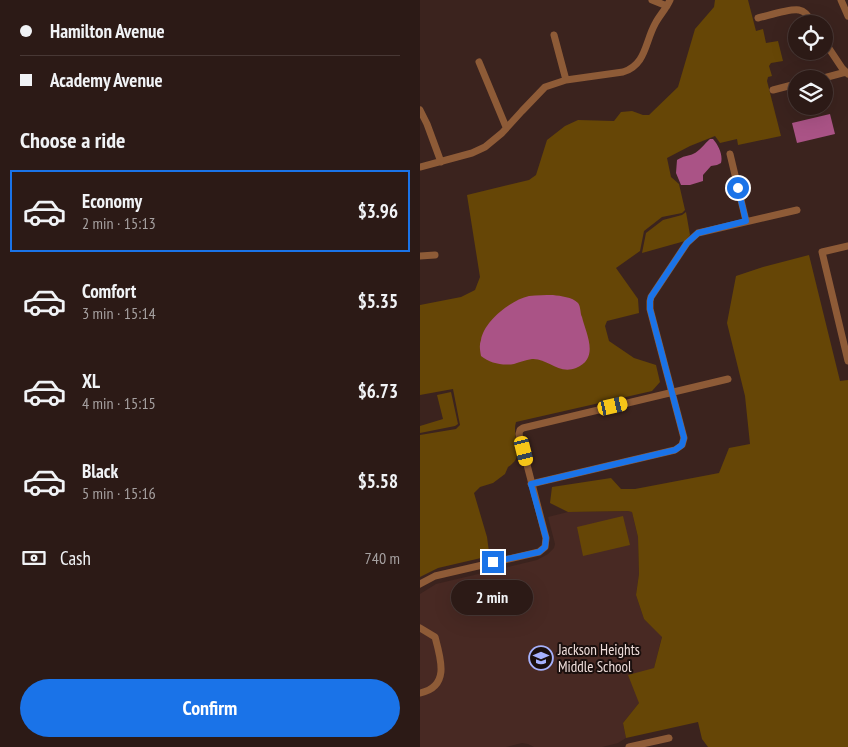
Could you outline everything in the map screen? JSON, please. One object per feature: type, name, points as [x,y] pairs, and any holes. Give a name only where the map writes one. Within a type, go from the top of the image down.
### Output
[{"type":"street","points":[[420,167],[472,153],[485,146],[502,133],[545,87],[566,80],[630,70],[644,55],[647,40],[668,3],[652,0]]},
{"type":"street","points":[[841,0],[848,16]]},
{"type":"street","points":[[758,18],[794,10],[800,10],[807,15]]},
{"type":"street","points":[[554,35],[566,80]]},
{"type":"street","points":[[833,54],[847,73],[833,76]]},
{"type":"street","points":[[479,62],[506,127]]},
{"type":"street","points":[[773,90],[788,86]]},
{"type":"street","points":[[420,110],[427,124],[440,162]]},
{"type":"street","points":[[730,154],[746,221]]},
{"type":"street","points":[[531,484],[675,450],[682,445],[684,438],[650,309],[651,297],[687,243],[698,233],[797,210]]},
{"type":"street","points":[[848,246],[822,252],[848,361]]},
{"type":"street","points":[[420,256],[435,255]]},
{"type":"street","points":[[420,584],[435,576],[539,552],[545,547],[546,538],[520,434],[520,430],[523,428],[728,380]]},
{"type":"street","points":[[420,628],[435,637],[442,674],[438,682],[429,691],[420,693]]},
{"type":"street","points":[[629,747],[669,738]]},
{"type":"shaded area","points":[[715,0],[748,0],[756,31],[763,29],[766,43],[778,41],[783,61],[771,63],[769,66],[772,76],[768,77],[767,81],[781,136],[738,145],[737,139],[720,143],[715,136],[667,158],[671,177],[679,184],[685,210],[682,213],[662,217],[644,231],[640,251],[616,268],[638,299],[639,313],[607,321],[605,326],[609,341],[634,358],[656,365],[660,382],[652,391],[516,422],[517,457],[508,467],[505,474],[493,483],[480,487],[474,493],[487,537],[489,552],[481,558],[438,568],[420,577],[420,435],[456,429],[460,425],[453,389],[420,395],[420,305],[461,297],[475,290],[480,277],[467,195],[529,180],[536,175],[547,140],[565,126],[578,120],[614,121],[621,112],[632,111],[649,115],[678,87],[695,29],[714,7]]},
{"type":"shaded area","points":[[830,115],[835,134],[797,143],[792,123]]},
{"type":"shaded area","points":[[710,139],[713,139],[719,148],[721,163],[711,166],[703,175],[703,181],[690,185],[681,185],[676,173],[677,160],[695,153]]},
{"type":"shaded area","points":[[686,212],[690,235],[685,241],[642,253],[646,233],[663,220],[682,215]]},
{"type":"shaded area","points":[[809,255],[840,381],[848,380],[848,747],[708,747],[702,739],[698,722],[626,738],[623,723],[639,703],[628,675],[654,668],[662,637],[644,619],[636,595],[639,574],[638,537],[632,512],[568,512],[550,503],[552,487],[611,478],[621,489],[635,489],[719,473],[729,448],[750,444],[745,396],[727,323],[736,276]]},
{"type":"shaded area","points":[[553,295],[570,298],[579,305],[590,345],[588,358],[583,364],[570,370],[558,368],[538,359],[505,365],[492,362],[481,356],[480,344],[483,333],[499,312],[522,298]]},
{"type":"shaded area","points":[[451,392],[458,424],[420,433],[420,426],[443,419],[437,395]]},
{"type":"shaded area","points":[[568,512],[632,512],[638,537],[639,574],[636,595],[644,619],[662,636],[654,668],[639,703],[623,723],[626,738],[618,743],[602,747],[534,747],[522,743],[506,747],[420,747],[420,594],[436,584],[537,560],[548,554],[555,544],[548,517]]},
{"type":"shaded area","points":[[623,516],[630,545],[583,556],[577,527]]},
{"type":"place","name":"Jackson Heights Middle School","points":[[541,658]]},
{"type":"route","points":[[493,562],[539,552],[545,547],[546,538],[531,484],[675,450],[682,445],[684,438],[650,309],[650,301],[692,237],[698,233],[746,221],[738,188]]}]
